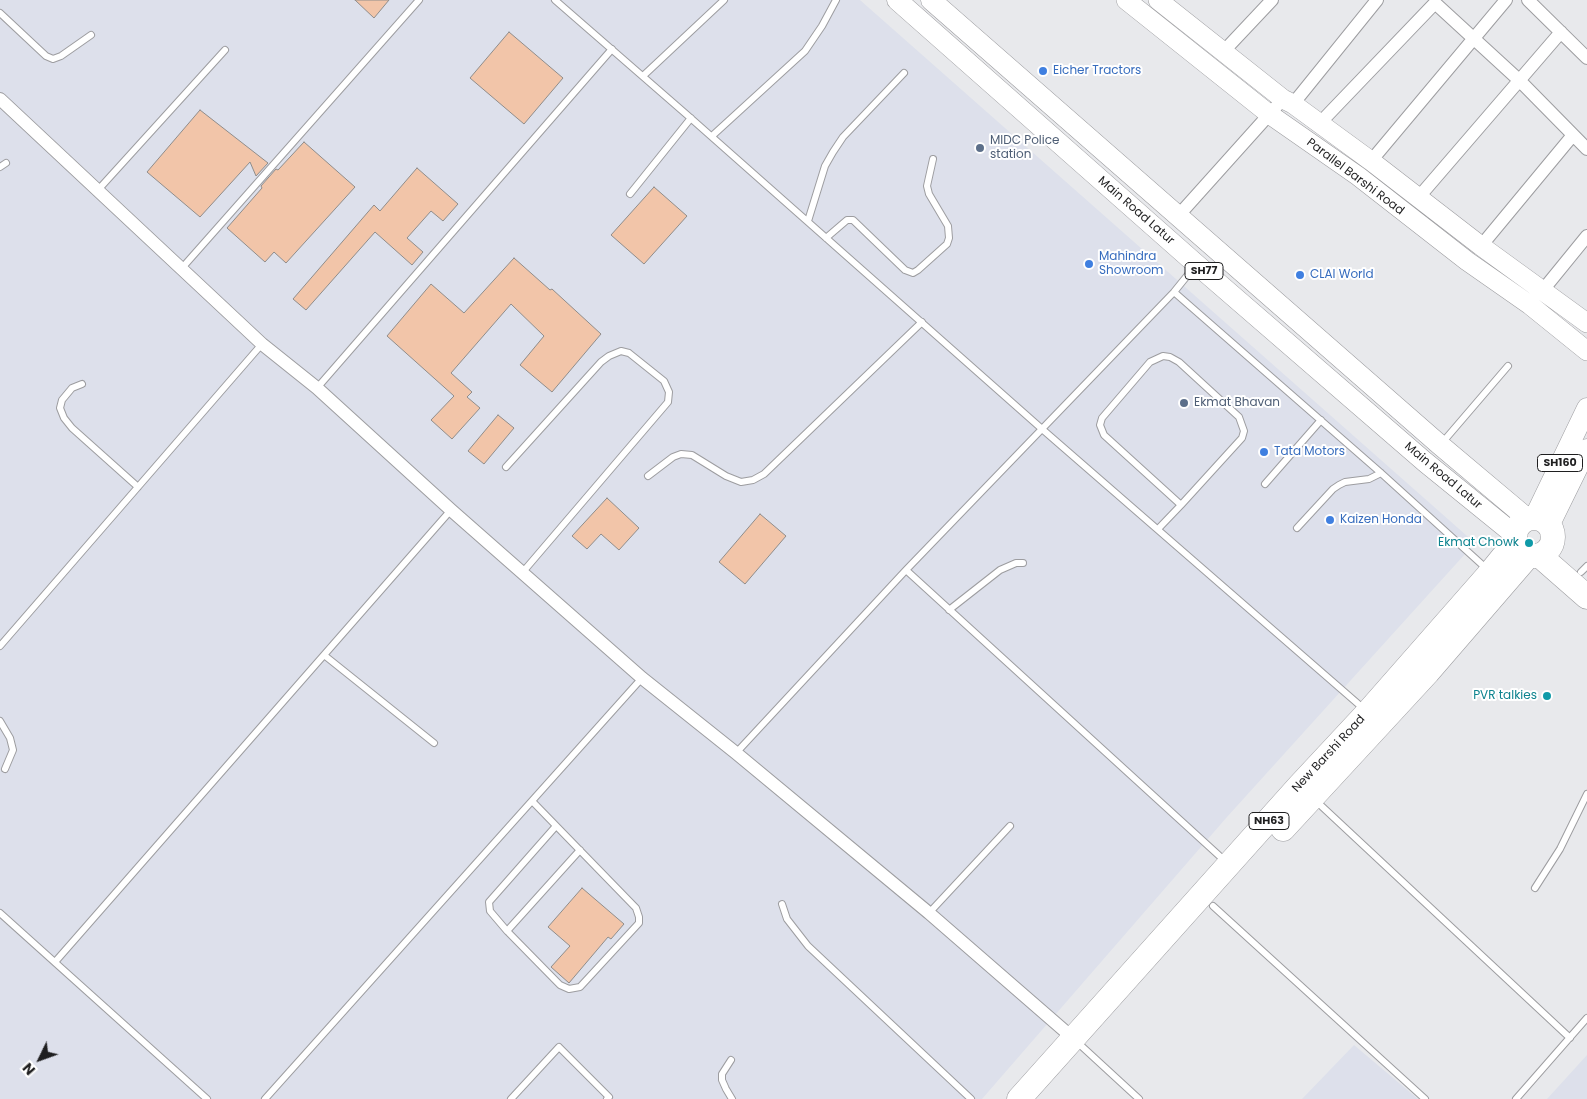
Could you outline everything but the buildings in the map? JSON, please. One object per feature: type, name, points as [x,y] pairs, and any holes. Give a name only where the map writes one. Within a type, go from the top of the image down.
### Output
[{"type":"highway","points":[[1533,537],[1585,572]]},
{"type":"highway","points":[[1533,537],[1587,597]]},
{"type":"highway","name":"New Barshi Road","points":[[1019,1099],[1079,1044],[1213,906],[1312,797],[1490,573],[1533,537]]},
{"type":"highway","name":"New Barshi Road","points":[[1040,1099],[1079,1044],[1304,780],[1374,717],[1428,672],[1533,537]]},
{"type":"main road","name":"Main Road Latur","points":[[897,0],[1196,264],[1425,462],[1533,537]]},
{"type":"main road","name":"Main Road Latur","points":[[932,0],[1440,445],[1533,537]]},
{"type":"main road","name":"New Barshi Road","points":[[1533,537],[1587,408]]},
{"type":"main road","name":"New Barshi Road","points":[[1533,537],[1587,449]]},
{"type":"street","name":"Parallel Barshi Road","points":[[1126,0],[1269,114],[1358,176],[1467,262],[1530,306],[1587,351]]},
{"type":"street","points":[[1223,52],[1272,0]]},
{"type":"street","points":[[1178,216],[1269,114],[1288,102],[1378,0]]},
{"type":"street","points":[[1371,161],[1506,0]]},
{"type":"street","points":[[1528,0],[1587,58]]},
{"type":"street","points":[[1319,124],[1433,1],[1520,81],[1587,149]]},
{"type":"street","points":[[1163,2],[1223,52],[1288,102],[1371,161],[1481,246],[1587,323]]},
{"type":"street","points":[[1418,198],[1561,32]]},
{"type":"street","points":[[0,99],[262,344],[317,388],[522,573],[642,678],[736,753],[929,913],[1079,1044]]},
{"type":"street","points":[[1481,246],[1573,135]]},
{"type":"street","points":[[1543,290],[1587,236]]},
{"type":"lane","points":[[182,268],[419,0]]},
{"type":"lane","points":[[556,0],[1042,429],[1374,717]]},
{"type":"lane","points":[[643,76],[724,0]]},
{"type":"lane","points":[[712,136],[806,51],[836,0]]},
{"type":"lane","points":[[0,13],[46,56],[52,59],[61,56],[91,35]]},
{"type":"lane","points":[[317,388],[612,49]]},
{"type":"lane","points":[[98,190],[225,50]]},
{"type":"lane","points":[[808,222],[825,166],[833,152],[843,137],[904,73]]},
{"type":"lane","points":[[630,194],[691,118]]},
{"type":"lane","points":[[826,238],[848,220],[853,220],[906,270],[913,273],[918,270],[947,244],[949,238],[948,226],[929,194],[927,186],[934,159]]},
{"type":"lane","points":[[736,753],[906,570],[1174,292],[1196,264]]},
{"type":"lane","points":[[1174,292],[1382,473],[1490,573]]},
{"type":"lane","points":[[648,476],[681,454],[692,455],[726,476],[741,482],[753,480],[764,474],[922,322]]},
{"type":"lane","points":[[0,646],[262,344]]},
{"type":"lane","points":[[506,467],[601,362],[609,356],[621,351],[629,352],[664,381],[669,392],[668,402],[522,573]]},
{"type":"lane","points":[[1158,529],[1242,438],[1244,430],[1239,417],[1179,362],[1170,357],[1162,356],[1150,362],[1102,418],[1100,425],[1104,435],[1180,505]]},
{"type":"lane","points":[[1440,445],[1508,366]]},
{"type":"lane","points":[[82,384],[72,388],[62,400],[60,408],[64,418],[72,428],[138,487]]},
{"type":"lane","points":[[1265,484],[1320,420]]},
{"type":"lane","points":[[1297,528],[1339,485],[1345,482],[1369,480],[1382,473]]},
{"type":"lane","points":[[55,962],[451,510]]},
{"type":"lane","points":[[948,610],[1000,570],[1016,563],[1022,563]]},
{"type":"lane","points":[[906,570],[1230,865]]},
{"type":"lane","points":[[324,655],[434,743]]},
{"type":"lane","points":[[265,1099],[642,678]]},
{"type":"lane","points":[[0,721],[10,738],[13,750],[5,769]]},
{"type":"lane","points":[[1535,888],[1560,849],[1587,794]]},
{"type":"lane","points":[[1312,797],[1570,1038]]},
{"type":"lane","points":[[532,801],[636,908],[639,917],[639,923],[580,987],[569,989],[560,985],[496,920],[490,911],[490,902],[556,826]]},
{"type":"lane","points":[[929,913],[1010,826]]},
{"type":"lane","points":[[507,931],[580,850]]},
{"type":"lane","points":[[782,904],[787,920],[808,946],[971,1099]]},
{"type":"lane","points":[[1213,906],[1425,1099]]},
{"type":"lane","points":[[0,913],[207,1099]]},
{"type":"lane","points":[[1516,1099],[1587,1018]]},
{"type":"lane","points":[[1079,1044],[1139,1099]]},
{"type":"lane","points":[[511,1099],[559,1047],[609,1098]]},
{"type":"lane","points":[[731,1060],[722,1074],[722,1080],[732,1099]]},
{"type":"shaded area","points":[[0,0],[860,0],[1475,543],[1227,817],[982,1099],[0,1099]]},
{"type":"shaded area","points":[[1354,1045],[1418,1099],[1302,1099]]},
{"type":"shaded area","points":[[1587,1055],[1587,1099],[1547,1099]]},
{"type":"place","name":"Eicher Tractors","points":[[1043,71]]},
{"type":"place","name":"MIDC Police station","points":[[980,148]]},
{"type":"place","name":"Mahindra Showroom","points":[[1089,264]]},
{"type":"place","name":"CLAI World","points":[[1300,275]]},
{"type":"place","name":"Ekmat Bhavan","points":[[1184,403]]},
{"type":"place","name":"Tata Motors","points":[[1264,452]]},
{"type":"place","name":"Kaizen Honda","points":[[1330,520]]},
{"type":"place","name":"Ekmat Chowk","points":[[1529,543]]},
{"type":"place","name":"PVR talkies","points":[[1547,696]]}]
